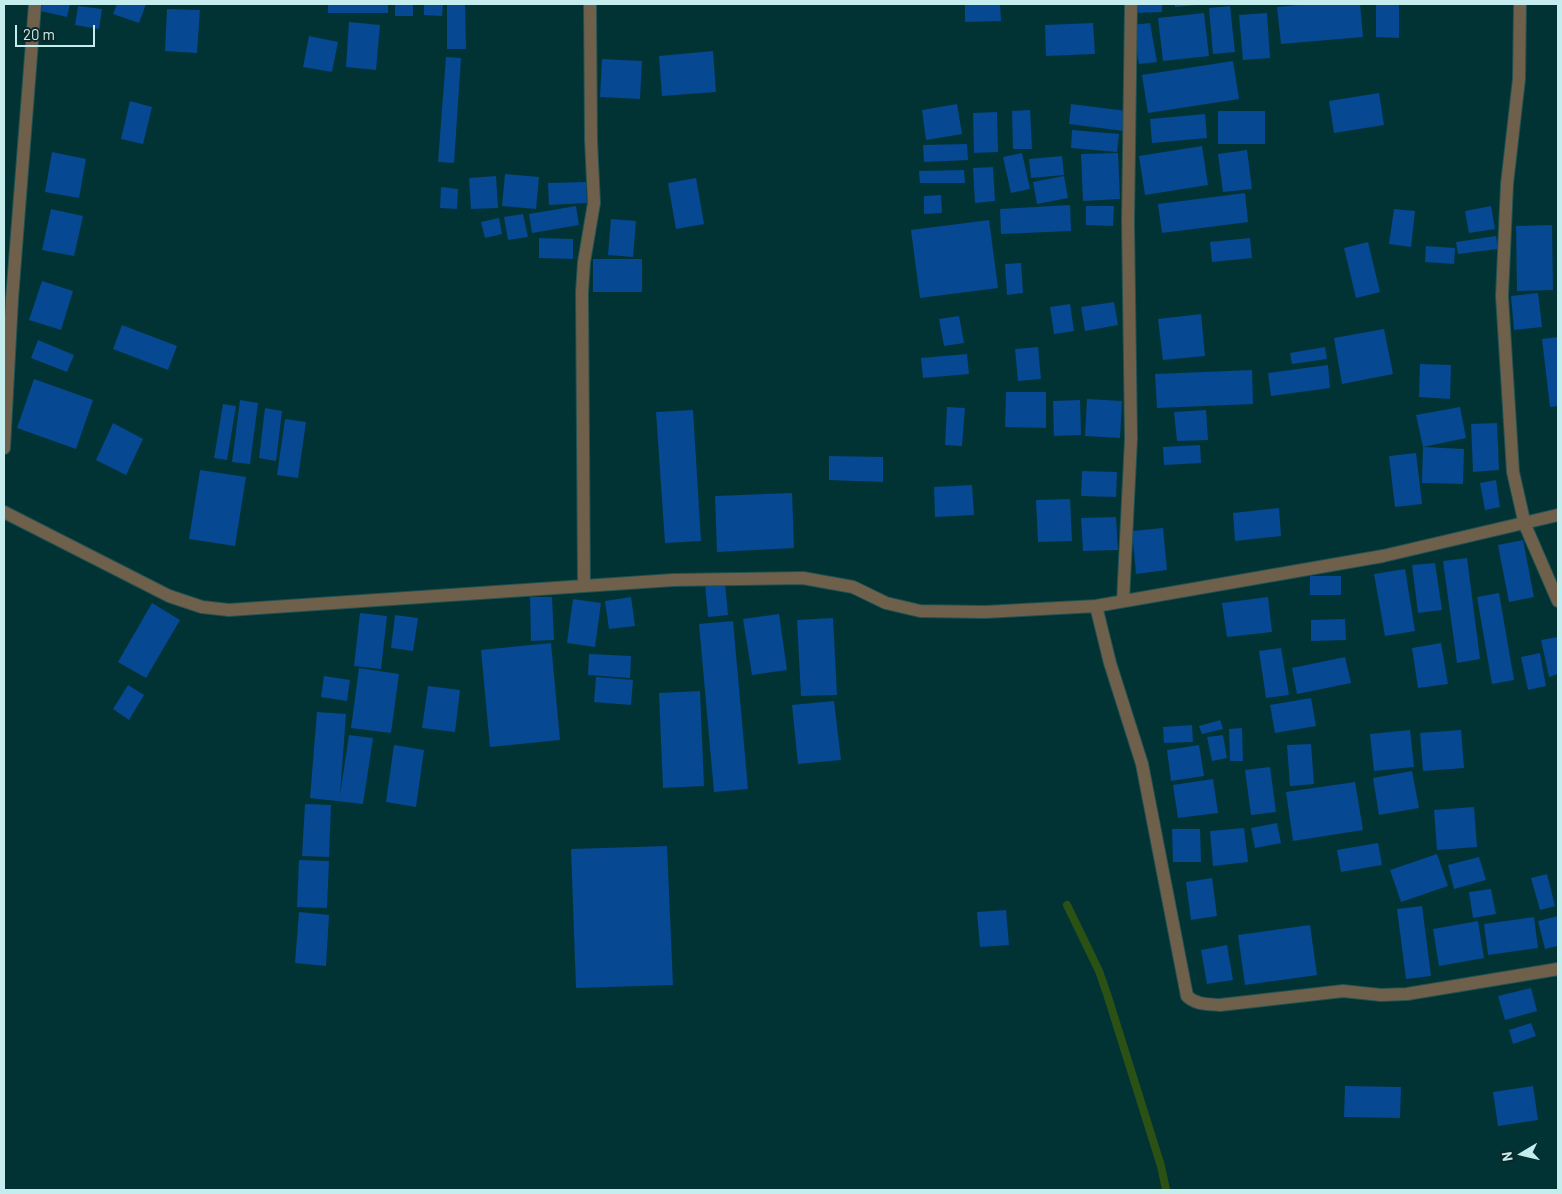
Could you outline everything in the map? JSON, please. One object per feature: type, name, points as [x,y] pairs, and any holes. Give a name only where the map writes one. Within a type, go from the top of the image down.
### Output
[{"type":"street","points":[[4,448],[14,279],[35,4]]},
{"type":"street","points":[[584,586],[582,292],[584,262],[594,203],[591,140],[590,4]]},
{"type":"street","points":[[1123,601],[1131,439],[1128,222],[1131,4]]},
{"type":"street","points":[[1520,4],[1519,79],[1508,184],[1502,296],[1514,472],[1525,525],[1558,601]]},
{"type":"street","points":[[4,512],[169,596],[202,607],[229,610],[674,580],[803,578],[854,587],[886,603],[920,611],[985,612],[1096,606],[1383,556],[1525,525],[1558,515]]},
{"type":"street","points":[[1096,606],[1110,664],[1142,764],[1178,957],[1187,996],[1191,1000],[1202,1004],[1220,1005],[1343,991],[1381,995],[1407,994],[1558,969]]},
{"type":"building","points":[[43,4],[70,4],[67,17],[41,11]]},
{"type":"building","points":[[117,4],[146,4],[139,23],[113,14]]},
{"type":"building","points":[[328,4],[388,4],[388,13],[328,13]]},
{"type":"building","points":[[395,4],[413,4],[413,16],[395,16]]},
{"type":"building","points":[[424,4],[443,4],[442,16],[424,15]]},
{"type":"building","points":[[447,4],[465,4],[466,49],[447,49]]},
{"type":"building","points":[[965,4],[1000,4],[1001,21],[965,22]]},
{"type":"building","points":[[1134,4],[1162,4],[1162,12],[1134,13]]},
{"type":"building","points":[[1175,4],[1196,4],[1196,5],[1175,7]]},
{"type":"building","points":[[1309,4],[1360,4],[1363,37],[1281,44],[1277,7]]},
{"type":"building","points":[[1376,4],[1399,4],[1399,38],[1376,37]]},
{"type":"building","points":[[78,6],[102,9],[99,29],[75,25]]},
{"type":"building","points":[[1230,6],[1235,52],[1213,54],[1209,8]]},
{"type":"building","points":[[167,9],[200,10],[197,53],[165,51]]},
{"type":"building","points":[[1204,13],[1209,56],[1163,61],[1158,18]]},
{"type":"building","points":[[1267,13],[1270,58],[1243,60],[1239,15]]},
{"type":"building","points":[[349,22],[380,25],[376,70],[346,67]]},
{"type":"building","points":[[1093,23],[1095,54],[1046,56],[1045,25]]},
{"type":"building","points":[[1150,23],[1157,62],[1139,64],[1132,25]]},
{"type":"building","points":[[309,36],[338,42],[332,72],[303,67]]},
{"type":"building","points":[[713,51],[716,92],[662,96],[659,56]]},
{"type":"building","points":[[446,57],[461,58],[454,163],[438,162]]},
{"type":"building","points":[[602,59],[642,61],[640,99],[600,97]]},
{"type":"building","points":[[1233,61],[1239,99],[1148,113],[1142,75]]},
{"type":"building","points":[[1379,93],[1384,125],[1334,133],[1329,101]]},
{"type":"building","points":[[130,101],[152,107],[143,144],[121,139]]},
{"type":"building","points":[[957,104],[962,134],[926,140],[922,110]]},
{"type":"building","points":[[1071,104],[1126,111],[1124,131],[1069,124]]},
{"type":"building","points":[[1030,110],[1032,149],[1013,149],[1012,111]]},
{"type":"building","points":[[1218,111],[1265,111],[1265,144],[1218,144]]},
{"type":"building","points":[[997,112],[998,152],[974,153],[973,113]]},
{"type":"building","points":[[1205,114],[1207,138],[1152,143],[1150,119]]},
{"type":"building","points":[[1072,130],[1119,134],[1117,152],[1071,148]]},
{"type":"building","points":[[967,144],[968,160],[924,162],[923,145]]},
{"type":"building","points":[[1202,146],[1208,185],[1145,195],[1139,156]]},
{"type":"building","points":[[1247,150],[1252,189],[1223,192],[1218,154]]},
{"type":"building","points":[[52,152],[86,159],[79,198],[45,192]]},
{"type":"building","points":[[1022,153],[1030,189],[1011,193],[1003,157]]},
{"type":"building","points":[[1118,153],[1120,199],[1083,201],[1081,154]]},
{"type":"building","points":[[1062,156],[1064,175],[1031,178],[1029,159]]},
{"type":"building","points":[[993,167],[995,201],[975,203],[973,168]]},
{"type":"building","points":[[964,170],[965,183],[920,183],[919,171]]},
{"type":"building","points":[[505,174],[539,177],[536,209],[502,206]]},
{"type":"building","points":[[496,176],[498,208],[471,209],[469,178]]},
{"type":"building","points":[[1064,176],[1068,198],[1037,204],[1033,182]]},
{"type":"building","points":[[696,178],[704,224],[676,229],[668,183]]},
{"type":"building","points":[[586,182],[587,203],[549,205],[548,183]]},
{"type":"building","points":[[441,187],[458,189],[457,209],[440,208]]},
{"type":"building","points":[[1245,193],[1248,222],[1162,233],[1158,204]]},
{"type":"building","points":[[941,195],[942,213],[924,214],[924,196]]},
{"type":"building","points":[[1070,205],[1071,231],[1001,234],[1000,209]]},
{"type":"building","points":[[576,206],[579,225],[532,233],[529,214]]},
{"type":"building","points":[[1086,206],[1114,206],[1113,226],[1086,225]]},
{"type":"building","points":[[1491,206],[1495,229],[1469,233],[1465,211]]},
{"type":"building","points":[[51,209],[83,216],[74,256],[42,250]]},
{"type":"building","points":[[1394,209],[1415,211],[1411,247],[1389,244]]},
{"type":"building","points":[[523,214],[528,237],[508,240],[504,217]]},
{"type":"building","points":[[499,218],[502,234],[485,238],[481,222]]},
{"type":"building","points":[[611,219],[636,221],[633,257],[608,255]]},
{"type":"building","points":[[989,220],[998,288],[920,298],[911,230]]},
{"type":"building","points":[[1552,225],[1553,290],[1517,291],[1516,226]]},
{"type":"building","points":[[1496,236],[1498,249],[1458,254],[1456,242]]},
{"type":"building","points":[[539,238],[573,239],[573,259],[539,258]]},
{"type":"building","points":[[1250,238],[1252,258],[1212,262],[1210,242]]},
{"type":"building","points":[[1368,242],[1380,292],[1356,298],[1344,248]]},
{"type":"building","points":[[1426,246],[1455,248],[1454,264],[1425,262]]},
{"type":"building","points":[[593,259],[642,259],[642,292],[593,292]]},
{"type":"building","points":[[1021,263],[1023,293],[1007,295],[1005,264]]},
{"type":"building","points":[[42,281],[73,291],[61,330],[29,320]]},
{"type":"building","points":[[1538,293],[1542,327],[1514,330],[1511,296]]},
{"type":"building","points":[[1114,302],[1118,325],[1085,331],[1081,307]]},
{"type":"building","points":[[1070,304],[1074,331],[1054,334],[1050,307]]},
{"type":"building","points":[[1201,314],[1205,356],[1163,360],[1158,319]]},
{"type":"building","points":[[959,316],[964,343],[944,346],[939,319]]},
{"type":"building","points":[[122,325],[177,346],[168,370],[113,349]]},
{"type":"building","points":[[1384,329],[1393,374],[1342,384],[1334,338]]},
{"type":"building","points":[[1558,337],[1558,406],[1550,407],[1542,339]]},
{"type":"building","points":[[38,340],[74,355],[67,372],[31,358]]},
{"type":"building","points":[[1038,347],[1041,379],[1018,381],[1015,349]]},
{"type":"building","points":[[1325,347],[1327,359],[1292,364],[1290,353]]},
{"type":"building","points":[[967,354],[969,374],[923,378],[921,358]]},
{"type":"building","points":[[1420,364],[1451,365],[1450,399],[1419,397]]},
{"type":"building","points":[[1328,365],[1330,388],[1271,396],[1268,373]]},
{"type":"building","points":[[1252,370],[1253,404],[1157,408],[1155,374]]},
{"type":"building","points":[[34,379],[93,400],[76,449],[17,428]]},
{"type":"building","points":[[1006,392],[1046,392],[1046,428],[1005,427]]},
{"type":"building","points":[[1087,399],[1122,401],[1120,438],[1085,436]]},
{"type":"building","points":[[240,400],[258,403],[250,464],[232,462]]},
{"type":"building","points":[[1080,400],[1081,435],[1054,436],[1053,401]]},
{"type":"building","points":[[223,404],[236,406],[227,460],[214,458]]},
{"type":"building","points":[[947,407],[965,408],[962,446],[945,445]]},
{"type":"building","points":[[1460,407],[1466,438],[1423,447],[1416,415]]},
{"type":"building","points":[[265,408],[282,411],[276,461],[259,458]]},
{"type":"building","points":[[693,410],[701,541],[665,543],[656,412]]},
{"type":"building","points":[[1206,410],[1208,440],[1177,441],[1174,412]]},
{"type":"building","points":[[285,419],[306,422],[298,478],[277,475]]},
{"type":"building","points":[[113,423],[143,439],[126,475],[96,460]]},
{"type":"building","points":[[1497,423],[1499,470],[1473,472],[1471,424]]},
{"type":"building","points":[[1200,445],[1201,463],[1164,465],[1163,447]]},
{"type":"building","points":[[1423,447],[1464,449],[1463,484],[1422,483]]},
{"type":"building","points":[[1416,453],[1422,504],[1395,507],[1389,456]]},
{"type":"building","points":[[829,456],[883,457],[883,482],[829,480]]},
{"type":"building","points":[[200,470],[246,477],[235,546],[189,539]]},
{"type":"building","points":[[1082,471],[1117,472],[1116,497],[1081,496]]},
{"type":"building","points":[[1496,480],[1500,507],[1485,510],[1480,483]]},
{"type":"building","points":[[972,485],[974,515],[935,517],[934,487]]},
{"type":"building","points":[[792,493],[794,548],[717,552],[715,496]]},
{"type":"building","points":[[1070,499],[1072,541],[1038,542],[1036,500]]},
{"type":"building","points":[[1279,508],[1281,536],[1235,541],[1233,513]]},
{"type":"building","points":[[1116,517],[1118,550],[1083,551],[1081,518]]},
{"type":"building","points":[[1163,528],[1167,570],[1136,574],[1132,531]]},
{"type":"building","points":[[1523,540],[1534,597],[1509,602],[1498,545]]},
{"type":"building","points":[[1467,558],[1480,659],[1457,663],[1443,561]]},
{"type":"building","points":[[1435,563],[1442,610],[1418,613],[1412,565]]},
{"type":"building","points":[[1405,569],[1415,631],[1385,636],[1374,574]]},
{"type":"building","points":[[1310,576],[1341,576],[1341,595],[1310,595]]},
{"type":"building","points":[[725,583],[728,615],[708,617],[705,584]]},
{"type":"building","points":[[1499,593],[1514,680],[1492,684],[1477,597]]},
{"type":"building","points":[[530,597],[552,597],[554,640],[531,641]]},
{"type":"building","points":[[631,597],[635,626],[609,629],[605,601]]},
{"type":"building","points":[[1268,597],[1272,632],[1227,637],[1222,603]]},
{"type":"building","points":[[573,599],[601,603],[595,647],[567,643]]},
{"type":"building","points":[[152,603],[180,620],[146,678],[118,662]]},
{"type":"building","points":[[360,613],[387,616],[381,669],[354,666]]},
{"type":"building","points":[[779,614],[787,670],[752,675],[743,619]]},
{"type":"building","points":[[395,615],[418,618],[413,651],[391,648]]},
{"type":"building","points":[[833,618],[837,695],[801,696],[797,620]]},
{"type":"building","points":[[1345,619],[1346,640],[1311,641],[1311,620]]},
{"type":"building","points":[[733,621],[748,789],[714,792],[699,624]]},
{"type":"building","points":[[1558,637],[1558,674],[1549,677],[1541,640]]},
{"type":"building","points":[[551,643],[560,740],[490,747],[481,650]]},
{"type":"building","points":[[1441,643],[1448,684],[1418,688],[1412,648]]},
{"type":"building","points":[[1281,648],[1289,695],[1266,698],[1259,651]]},
{"type":"building","points":[[1540,653],[1546,686],[1528,690],[1521,657]]},
{"type":"building","points":[[589,654],[631,656],[630,678],[588,675]]},
{"type":"building","points":[[1345,657],[1351,683],[1297,694],[1292,668]]},
{"type":"building","points":[[359,668],[399,674],[391,733],[351,728]]},
{"type":"building","points":[[324,676],[350,680],[347,701],[321,697]]},
{"type":"building","points":[[596,677],[633,680],[631,705],[594,702]]},
{"type":"building","points":[[128,685],[144,695],[129,720],[113,709]]},
{"type":"building","points":[[428,686],[460,690],[455,732],[422,728]]},
{"type":"building","points":[[700,691],[704,786],[663,788],[659,693]]},
{"type":"building","points":[[1311,698],[1316,726],[1275,733],[1270,705]]},
{"type":"building","points":[[834,701],[841,760],[798,764],[792,705]]},
{"type":"building","points":[[317,712],[346,714],[340,795],[349,735],[373,738],[363,804],[310,798]]},
{"type":"building","points":[[1220,720],[1223,729],[1202,734],[1199,726]]},
{"type":"building","points":[[1192,725],[1193,742],[1164,743],[1163,727]]},
{"type":"building","points":[[1242,728],[1243,761],[1230,761],[1229,729]]},
{"type":"building","points":[[1410,730],[1414,767],[1374,771],[1370,734]]},
{"type":"building","points":[[1461,730],[1464,768],[1423,771],[1420,733]]},
{"type":"building","points":[[1223,735],[1227,758],[1212,761],[1207,737]]},
{"type":"building","points":[[1311,744],[1314,784],[1290,786],[1287,745]]},
{"type":"building","points":[[394,745],[424,750],[416,807],[386,802]]},
{"type":"building","points":[[1199,745],[1204,776],[1171,781],[1167,750]]},
{"type":"building","points":[[1270,767],[1276,812],[1251,815],[1245,770]]},
{"type":"building","points":[[1412,771],[1419,808],[1379,815],[1373,778]]},
{"type":"building","points":[[1213,779],[1218,813],[1178,818],[1173,785]]},
{"type":"building","points":[[1355,782],[1363,830],[1293,841],[1286,792]]},
{"type":"building","points":[[305,804],[331,805],[329,857],[302,856]]},
{"type":"building","points":[[1474,807],[1477,847],[1437,850],[1434,810]]},
{"type":"building","points":[[1277,823],[1281,843],[1255,848],[1251,828]]},
{"type":"building","points":[[1244,828],[1248,862],[1213,866],[1210,831]]},
{"type":"building","points":[[1172,829],[1200,829],[1201,862],[1173,862]]},
{"type":"building","points":[[1378,843],[1382,865],[1341,872],[1337,850]]},
{"type":"building","points":[[667,846],[673,985],[576,988],[571,849]]},
{"type":"building","points":[[1437,854],[1448,886],[1401,902],[1390,870]]},
{"type":"building","points":[[1479,857],[1486,880],[1454,889],[1448,865]]},
{"type":"building","points":[[299,860],[329,861],[327,908],[297,907]]},
{"type":"building","points":[[1547,874],[1555,906],[1540,910],[1531,878]]},
{"type":"building","points":[[1212,878],[1217,916],[1191,920],[1186,882]]},
{"type":"building","points":[[1491,889],[1496,914],[1473,918],[1469,892]]},
{"type":"building","points":[[1422,906],[1431,976],[1406,979],[1397,909]]},
{"type":"building","points":[[1006,910],[1009,945],[980,947],[977,912]]},
{"type":"building","points":[[299,912],[329,915],[326,966],[295,963]]},
{"type":"building","points":[[1558,916],[1558,946],[1545,949],[1538,921]]},
{"type":"building","points":[[1534,917],[1538,948],[1488,955],[1484,924]]},
{"type":"building","points":[[1478,921],[1484,958],[1439,966],[1433,929]]},
{"type":"building","points":[[1310,925],[1317,975],[1245,985],[1238,935]]},
{"type":"building","points":[[1227,945],[1233,980],[1207,984],[1201,950]]},
{"type":"building","points":[[1531,988],[1537,1011],[1505,1020],[1498,996]]},
{"type":"building","points":[[1531,1023],[1536,1036],[1513,1044],[1509,1030]]},
{"type":"building","points":[[1345,1086],[1401,1087],[1400,1118],[1344,1117]]},
{"type":"building","points":[[1533,1086],[1538,1120],[1498,1126],[1493,1092]]},
{"type":"waterway","points":[[1067,905],[1099,971],[1107,994],[1161,1166],[1166,1190]]}]
